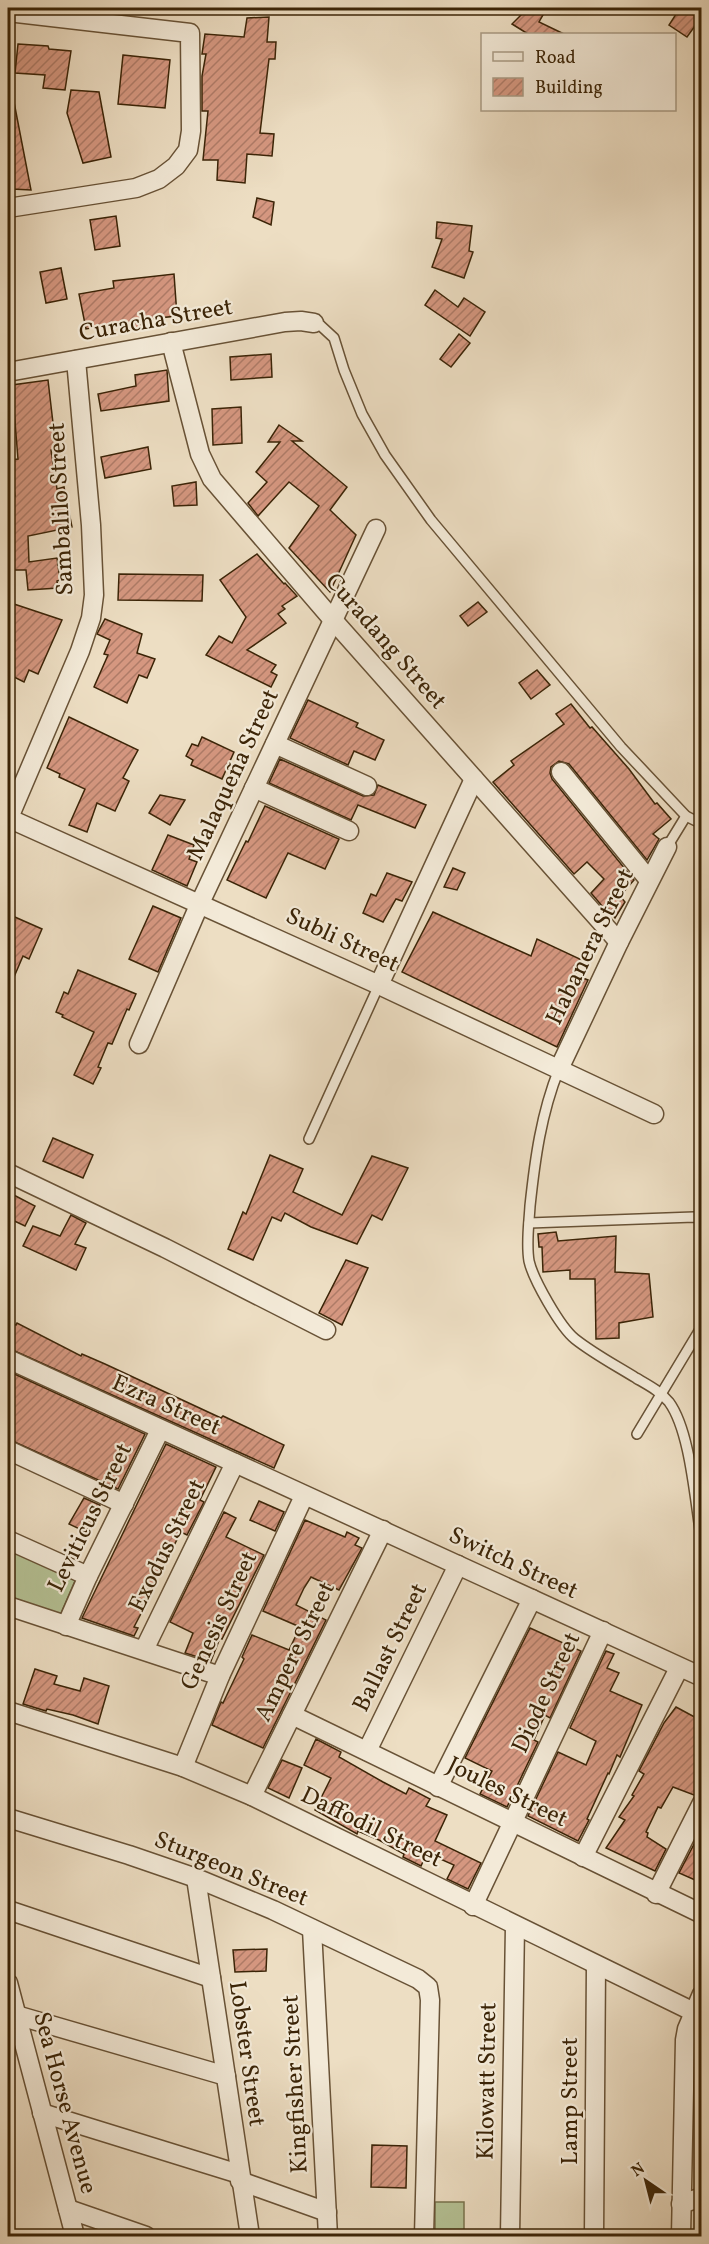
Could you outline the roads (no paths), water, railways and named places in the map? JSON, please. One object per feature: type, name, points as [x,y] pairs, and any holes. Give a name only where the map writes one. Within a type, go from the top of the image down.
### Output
[{"type":"street","points":[[8,12],[190,33],[191,131],[188,150],[176,166],[159,179],[136,188],[8,208]]},
{"type":"street","name":"Curacha Street","points":[[8,372],[285,322],[301,321],[314,324]]},
{"type":"street","name":"Curadang Street","points":[[171,342],[200,454],[212,478],[333,620],[619,942]]},
{"type":"street","name":"Sambalilo Street","points":[[8,818],[80,651],[91,618],[93,596],[91,537],[76,360]]},
{"type":"street","name":"Malaqueña Street","points":[[139,1044],[200,903],[376,529]]},
{"type":"street","points":[[275,744],[367,786]]},
{"type":"street","points":[[561,772],[650,880]]},
{"type":"street","points":[[379,985],[474,779]]},
{"type":"street","points":[[254,788],[349,831]]},
{"type":"street","name":"Subli Street","points":[[8,818],[379,985],[654,1114]]},
{"type":"street","name":"Habanera Street","points":[[559,1069],[667,847]]},
{"type":"street","points":[[8,1173],[165,1248],[326,1330]]},
{"type":"street","name":"Ezra Street","points":[[8,1359],[304,1496]]},
{"type":"street","name":"Leviticus Street","points":[[66,1626],[160,1430]]},
{"type":"street","points":[[8,1450],[124,1504]]},
{"type":"street","name":"Exodus Street","points":[[144,1650],[235,1463]]},
{"type":"street","name":"Switch Street","points":[[304,1496],[702,1677]]},
{"type":"street","name":"Genesis Street","points":[[183,1767],[219,1676],[304,1496]]},
{"type":"street","name":"Ampere Street","points":[[252,1796],[383,1530]]},
{"type":"street","points":[[8,1540],[88,1576]]},
{"type":"street","name":"Ballast Street","points":[[367,1751],[458,1565]]},
{"type":"street","points":[[438,1786],[532,1599]]},
{"type":"street","points":[[8,1606],[219,1676]]},
{"type":"street","name":"Diode Street","points":[[473,1905],[603,1631]]},
{"type":"street","points":[[583,1857],[679,1668]]},
{"type":"street","name":"Daffodil Street","points":[[8,1711],[183,1767],[252,1796],[697,2014]]},
{"type":"street","name":"Joules Street","points":[[292,1714],[656,1894],[702,1914]]},
{"type":"street","points":[[656,1894],[702,1803]]},
{"type":"street","name":"Sturgeon Street","points":[[8,1818],[196,1878],[312,1929],[418,1979],[428,1987],[430,2000],[424,2236]]},
{"type":"street","name":"Lobster Street","points":[[196,1878],[250,2236]]},
{"type":"street","points":[[8,1910],[211,1978]]},
{"type":"street","name":"Kilowatt Street","points":[[510,2236],[515,1926]]},
{"type":"street","name":"Kingfisher Street","points":[[312,1929],[328,2236]]},
{"type":"street","name":"Lamp Street","points":[[594,2236],[596,1965]]},
{"type":"street","name":"Sea Horse Avenue","points":[[8,1983],[75,2236]]},
{"type":"street","points":[[681,2236],[684,2051],[687,2029],[697,2014],[702,1994]]},
{"type":"street","points":[[16,2015],[226,2076]]},
{"type":"street","points":[[42,2113],[240,2177],[327,2212]]},
{"type":"street","points":[[681,2204],[702,2197]]},
{"type":"street","points":[[68,2210],[146,2236]]},
{"type":"lane","points":[[314,324],[321,326],[334,338],[362,414],[385,455],[431,520],[613,738],[686,816],[702,824]]},
{"type":"lane","points":[[667,847],[686,816]]},
{"type":"lane","points":[[309,1139],[379,985]]},
{"type":"lane","points":[[559,1069],[542,1119],[535,1160],[527,1247],[529,1263],[562,1326],[586,1347],[662,1393],[675,1411],[686,1447],[702,1542]]},
{"type":"lane","points":[[529,1223],[694,1216],[702,1218]]},
{"type":"lane","points":[[637,1434],[702,1326]]}]
